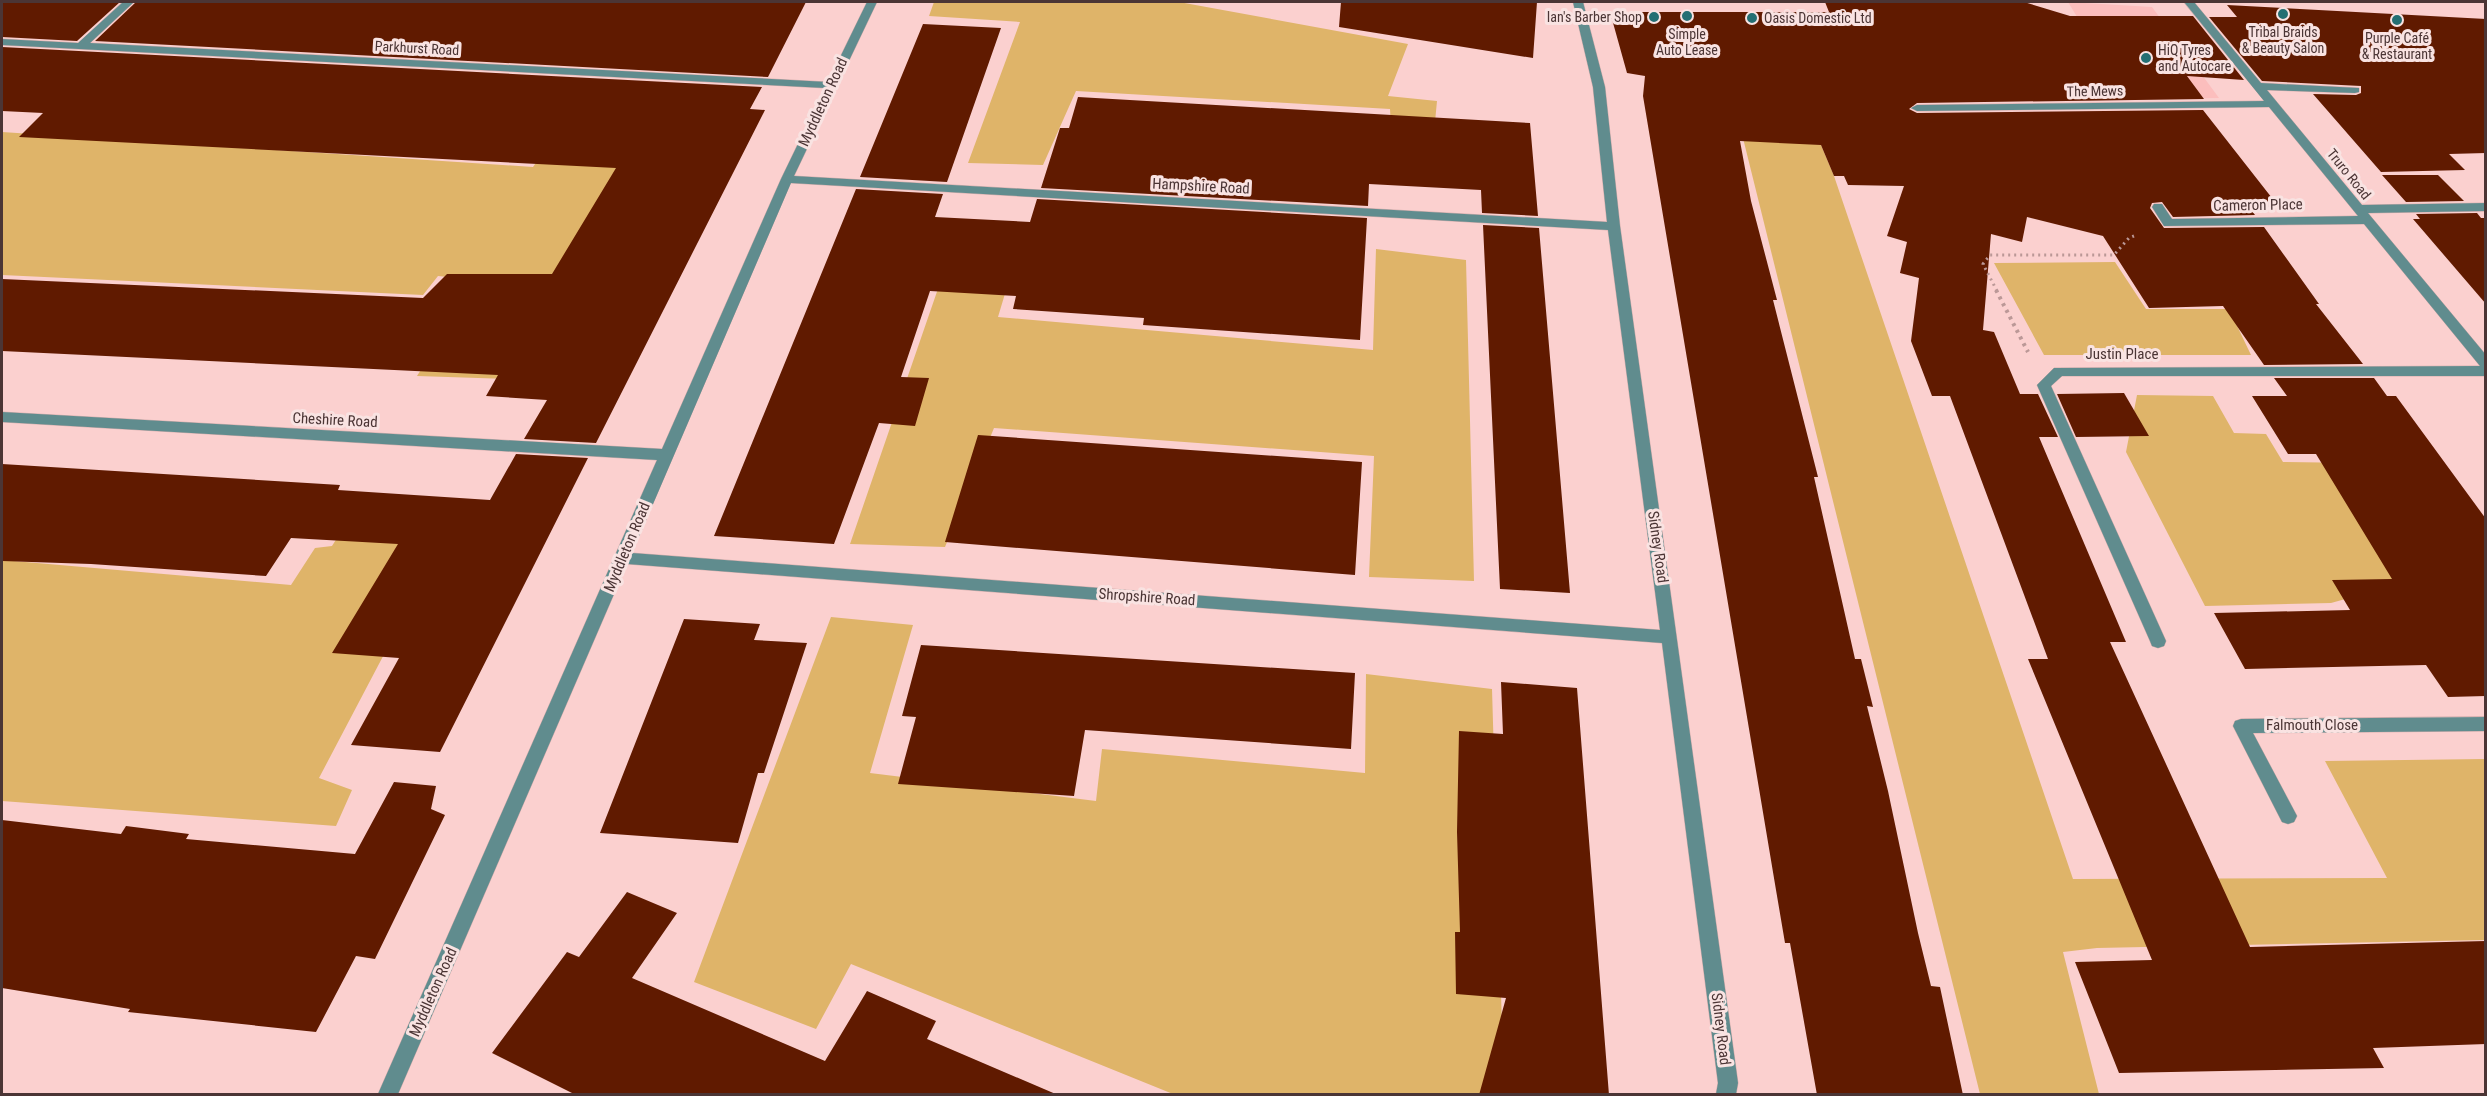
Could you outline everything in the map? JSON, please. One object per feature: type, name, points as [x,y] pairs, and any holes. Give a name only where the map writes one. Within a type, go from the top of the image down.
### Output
[{"type":"street","points":[[82,45],[129,2]]},
{"type":"street","name":"Myddleton Road","points":[[388,1095],[787,179],[830,85],[872,2]]},
{"type":"street","name":"Sidney Road","points":[[1578,2],[1599,87],[1614,226],[1728,1083],[1726,1095]]},
{"type":"street","name":"Truro Road","points":[[2189,2],[2486,365]]},
{"type":"street","name":"Parkhurst Road","points":[[2,42],[830,85]]},
{"type":"street","points":[[2258,86],[2355,90]]},
{"type":"street","name":"The Mews","points":[[1917,108],[2273,104]]},
{"type":"street","name":"Hampshire Road","points":[[787,179],[1614,226]]},
{"type":"street","points":[[2158,207],[2168,223]]},
{"type":"street","points":[[2359,209],[2486,207]]},
{"type":"street","name":"Cameron Place","points":[[2168,223],[2367,220]]},
{"type":"street","name":"Justin Place","points":[[2044,385],[2059,370],[2486,371]]},
{"type":"street","points":[[2044,385],[2158,641]]},
{"type":"street","name":"Cheshire Road","points":[[2,417],[667,455]]},
{"type":"street","name":"Shropshire Road","points":[[623,558],[1670,637]]},
{"type":"street","name":"Falmouth Close","points":[[2288,816],[2241,726],[2486,724]]},
{"type":"path","points":[[2044,385],[1983,264],[1990,255],[2114,255],[2128,238],[2168,223]]},
{"type":"shaded area","points":[[934,2],[1179,2],[1408,44],[1388,96],[1437,101],[1433,143],[1392,142],[1390,109],[1076,91],[1043,165],[968,163],[1020,22],[929,16]]},
{"type":"shaded area","name":"HiQ Tyres and Autocare","points":[[2068,2],[2152,7],[2219,98],[2144,99],[2093,43]]},
{"type":"shaded area","points":[[658,121],[509,379],[417,376],[477,280],[438,276],[423,295],[2,275],[2,132],[533,167],[548,145]]},
{"type":"shaded area","points":[[1739,122],[1816,133],[1834,176],[2073,879],[2387,878],[2325,761],[2485,759],[2485,940],[2097,948],[2063,952],[2099,1094],[1980,1094]]},
{"type":"shaded area","points":[[961,222],[1025,227],[998,317],[1373,350],[1376,249],[1466,260],[1474,581],[1369,577],[1374,456],[994,428],[945,547],[850,544]]},
{"type":"shaded area","points":[[2115,262],[2146,309],[2229,309],[2251,355],[2044,355],[1994,263]]},
{"type":"shaded area","points":[[2137,395],[2213,396],[2234,433],[2266,434],[2283,462],[2358,463],[2432,575],[2331,603],[2205,606],[2126,452]]},
{"type":"shaded area","points":[[365,494],[461,508],[319,778],[352,790],[336,826],[2,801],[2,560],[291,585],[315,548],[332,546]]},
{"type":"shaded area","points":[[831,617],[913,625],[870,773],[1096,801],[1102,749],[1365,773],[1366,674],[1492,689],[1504,1094],[1173,1094],[851,964],[816,1029],[694,982]]},
{"type":"building","points":[[2,2],[120,2],[77,41],[2,37]]},
{"type":"building","points":[[136,2],[806,2],[768,77],[95,41]]},
{"type":"building","points":[[1341,2],[1537,2],[1533,58],[1339,27]]},
{"type":"building","points":[[1825,2],[2024,2],[2070,16],[2193,16],[2244,80],[2187,76],[2204,99],[1917,103],[1909,109],[1917,113],[2203,110],[2279,207],[2249,207],[2255,215],[2173,217],[2162,202],[2152,203],[2150,208],[2164,228],[2264,227],[2319,304],[2316,304],[2363,364],[2264,365],[2223,306],[2149,308],[2103,236],[2027,217],[2022,242],[1991,234],[1983,330],[1994,332],[2020,394],[2038,394],[2058,437],[2039,437],[2126,642],[2110,642],[2250,947],[2486,941],[2486,1044],[2373,1048],[2384,1068],[2119,1073],[2075,962],[2152,960],[2028,659],[2048,659],[1950,396],[1932,396],[1911,341],[1919,278],[1900,273],[1907,242],[1887,236],[1904,186],[1848,185],[1844,176],[1834,176],[1821,145],[1740,141],[1751,201],[1777,300],[1773,300],[1818,477],[1814,477],[1855,659],[1861,659],[1873,707],[1867,706],[1888,791],[1918,933],[1931,986],[1940,987],[1963,1095],[1817,1095],[1790,943],[1785,943],[1776,890],[1643,96],[1645,76],[1627,73],[1610,12],[1829,12]]},
{"type":"building","points":[[2227,5],[2486,19],[2486,153],[2449,154],[2465,170],[2381,172],[2313,94],[2356,95],[2361,93],[2361,86],[2262,81],[2209,17],[2237,17]]},
{"type":"building","points":[[923,24],[1001,28],[947,182],[860,177]]},
{"type":"building","points":[[2,47],[762,87],[750,109],[765,110],[596,443],[524,439],[547,400],[486,396],[498,375],[2,351],[2,279],[423,298],[447,274],[552,274],[616,168],[19,137],[43,113],[2,111]]},
{"type":"building","points":[[1078,97],[1530,123],[1538,216],[1482,213],[1481,190],[1369,184],[1368,206],[1041,188],[1060,128],[1069,128]]},
{"type":"building","points":[[2382,175],[2438,175],[2464,201],[2406,202]]},
{"type":"building","points":[[856,189],[943,194],[935,217],[1030,222],[1037,199],[1367,218],[1360,340],[1143,325],[1144,318],[1013,309],[1016,296],[930,291],[901,377],[929,378],[915,426],[879,423],[834,544],[714,536]]},
{"type":"building","points":[[2477,213],[2481,218],[2486,218],[2486,304],[2413,219],[2420,219],[2416,214]]},
{"type":"building","points":[[1483,225],[1539,228],[1570,593],[1500,589]]},
{"type":"building","points":[[2274,378],[2374,378],[2387,396],[2396,396],[2486,519],[2486,696],[2448,697],[2426,665],[2245,669],[2214,613],[2350,610],[2332,580],[2392,579],[2316,454],[2288,454],[2252,396],[2287,396]]},
{"type":"building","points":[[2124,393],[2149,436],[2076,437],[2057,394]]},
{"type":"building","points":[[978,435],[1362,462],[1355,575],[945,542]]},
{"type":"building","points":[[516,454],[588,458],[440,752],[351,745],[399,658],[332,653],[398,544],[291,538],[266,576],[91,564],[2,561],[2,464],[340,485],[338,490],[490,500]]},
{"type":"building","points":[[684,619],[760,624],[754,640],[807,643],[764,773],[758,773],[738,843],[600,833]]},
{"type":"building","points":[[921,645],[1355,673],[1351,749],[1085,730],[1074,796],[898,784],[916,717],[902,716]]},
{"type":"building","points":[[1501,682],[1577,688],[1609,1095],[1479,1095],[1506,998],[1456,994],[1455,932],[1460,932],[1457,832],[1459,731],[1503,734]]},
{"type":"building","points":[[394,782],[436,786],[431,809],[445,815],[375,959],[356,956],[316,1032],[128,1012],[130,1009],[2,988],[2,820],[121,834],[126,826],[189,834],[186,839],[355,854]]},
{"type":"building","points":[[627,892],[677,913],[632,978],[825,1061],[867,991],[936,1021],[927,1039],[1058,1095],[576,1095],[492,1053],[567,952],[579,957]]},
{"type":"place","name":"Tribal Braids & Beauty Salon","points":[[2283,14]]},
{"type":"place","name":"Simple Auto Lease","points":[[1687,16]]},
{"type":"place","name":"Ian's Barber Shop","points":[[1654,17]]},
{"type":"place","name":"Oasis Domestic Ltd","points":[[1752,18]]},
{"type":"place","name":"Purple Café & Restaurant","points":[[2397,20]]},
{"type":"place","name":"HiQ Tyres and Autocare","points":[[2146,58]]}]
